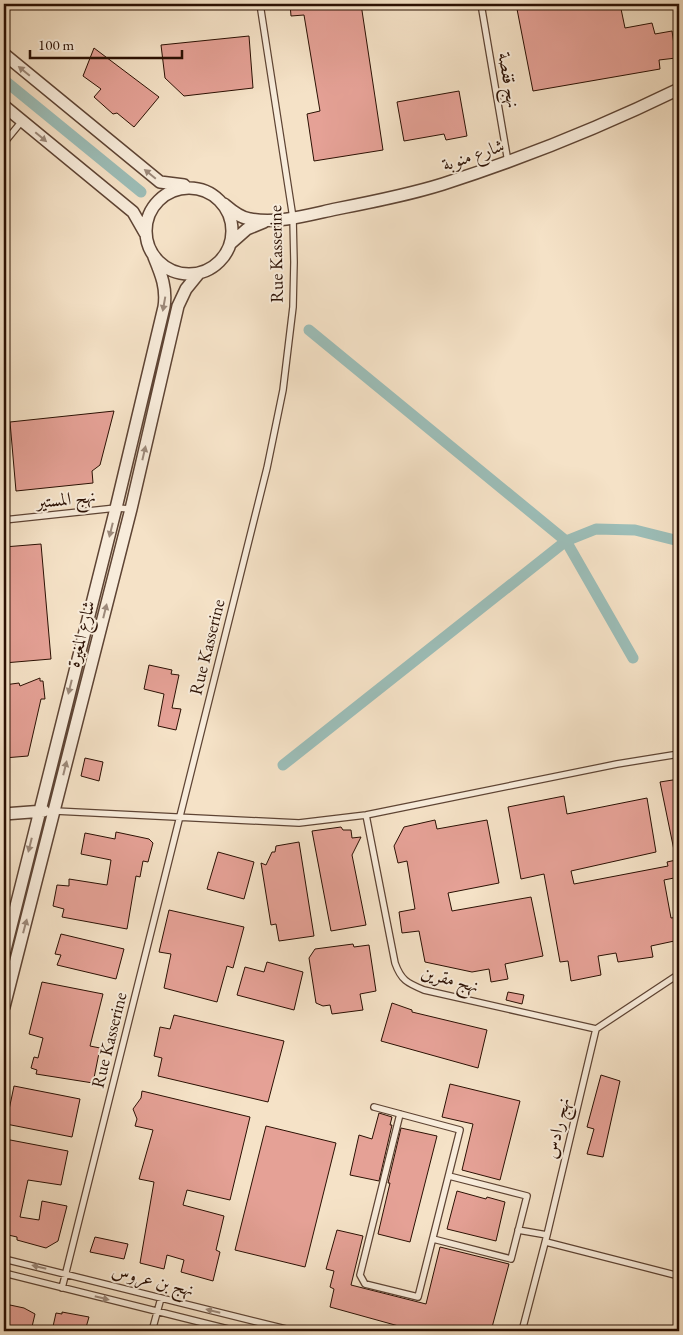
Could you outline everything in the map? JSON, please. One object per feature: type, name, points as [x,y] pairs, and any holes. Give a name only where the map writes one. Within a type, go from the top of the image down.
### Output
[{"type":"street","points":[[4,54],[160,182],[195,187],[211,193],[241,216],[248,219],[268,220]]},
{"type":"street","name":"شارع منوبة","points":[[268,220],[293,218],[384,200],[443,184],[564,141],[679,89]]},
{"type":"street","points":[[4,106],[133,212],[145,233],[148,246],[154,257],[166,268],[182,274],[199,273],[213,267],[224,257],[230,244],[232,230],[230,217],[224,204]]},
{"type":"street","points":[[145,233],[147,217],[154,204],[160,198],[166,193],[180,188],[195,187]]},
{"type":"street","points":[[230,244],[247,229],[268,220]]},
{"type":"street","name":"شارع المغيرة","points":[[4,954],[116,508],[165,297],[165,286],[154,257]]},
{"type":"street","name":"شارع المغيرة","points":[[4,1007],[131,509],[178,306],[186,289],[199,273]]},
{"type":"street","points":[[4,814],[39,810],[55,811]]},
{"type":"lane","name":"Rue Kasserine","points":[[62,1288],[267,468],[282,390],[293,307],[293,218],[260,4]]},
{"type":"lane","name":"نهج قفصة","points":[[481,4],[508,162]]},
{"type":"lane","points":[[4,143],[22,121]]},
{"type":"lane","name":"نهج المستير","points":[[4,520],[116,508],[131,509]]},
{"type":"lane","points":[[55,811],[299,823],[366,815],[617,764],[679,754]]},
{"type":"lane","name":"نهج مقرين","points":[[366,815],[395,962],[403,980],[424,990],[596,1029]]},
{"type":"lane","points":[[596,1029],[679,974]]},
{"type":"lane","name":"نهج رادس","points":[[522,1331],[548,1235],[596,1029]]},
{"type":"lane","points":[[374,1108],[400,1114],[460,1130],[418,1297],[365,1284],[360,1275],[400,1114]]},
{"type":"lane","points":[[433,1239],[511,1259],[527,1196],[449,1176]]},
{"type":"lane","points":[[518,1230],[548,1235]]},
{"type":"lane","points":[[546,1242],[679,1276]]},
{"type":"lane","name":"نهج بن عروس","points":[[4,1259],[294,1331]]},
{"type":"lane","name":"نهج بن عروس","points":[[4,1273],[236,1331]]},
{"type":"lane","points":[[152,1331],[161,1298]]},
{"type":"building","points":[[290,4],[361,4],[383,150],[314,161],[307,114],[320,111],[304,15],[291,16]]},
{"type":"building","points":[[516,4],[620,4],[625,28],[652,23],[655,34],[672,31],[676,58],[659,60],[660,69],[533,91]]},
{"type":"building","points":[[249,36],[253,88],[184,96],[165,78],[161,45]]},
{"type":"building","points":[[94,48],[159,97],[134,127],[117,113],[113,114],[94,97],[101,89],[83,76]]},
{"type":"building","points":[[459,91],[467,136],[446,140],[444,134],[404,141],[397,102]]},
{"type":"building","points":[[114,411],[100,465],[92,471],[93,483],[16,491],[10,422]]},
{"type":"building","points":[[41,544],[51,659],[4,663],[4,547]]},
{"type":"building","points":[[149,665],[172,670],[171,674],[179,675],[172,708],[181,709],[176,730],[158,726],[164,694],[144,689]]},
{"type":"building","points":[[40,678],[40,681],[43,681],[45,699],[41,699],[28,756],[4,758],[4,685],[19,683],[20,686]]},
{"type":"building","points":[[85,758],[103,762],[99,781],[81,776]]},
{"type":"building","points":[[679,779],[679,877],[664,880],[671,918],[679,917],[679,940],[651,946],[653,957],[618,962],[616,953],[598,956],[601,975],[571,981],[568,961],[560,962],[544,874],[521,879],[508,807],[564,796],[567,814],[647,798],[656,852],[571,871],[574,884],[668,866],[667,862],[676,860],[660,782]]},
{"type":"building","points":[[435,820],[437,829],[487,820],[499,883],[448,893],[452,911],[531,897],[543,956],[505,964],[508,979],[491,982],[489,969],[472,972],[425,962],[419,931],[402,933],[399,912],[415,909],[407,861],[398,863],[394,846],[404,827]]},
{"type":"building","points":[[341,827],[343,830],[351,830],[352,838],[361,837],[352,855],[366,925],[331,931],[312,831]]},
{"type":"building","points":[[116,832],[149,839],[153,843],[148,862],[143,861],[140,877],[136,876],[127,929],[62,917],[64,909],[53,906],[57,885],[69,886],[69,879],[107,885],[111,860],[81,854],[85,833],[115,839]]},
{"type":"building","points":[[299,842],[314,936],[279,941],[276,924],[271,925],[261,863],[266,865],[272,852],[275,852],[276,846]]},
{"type":"building","points":[[218,852],[254,862],[244,899],[207,889]]},
{"type":"building","points":[[169,910],[244,927],[233,968],[227,966],[217,1002],[164,988],[171,954],[159,952]]},
{"type":"building","points":[[61,934],[124,949],[116,979],[57,965],[61,955],[55,954]]},
{"type":"building","points":[[353,944],[354,947],[369,945],[376,991],[360,994],[363,1010],[332,1014],[330,1005],[323,1006],[316,1003],[309,958],[315,949]]},
{"type":"building","points":[[267,962],[303,972],[294,1010],[237,995],[245,967],[264,972]]},
{"type":"building","points":[[42,982],[103,994],[90,1046],[100,1048],[93,1083],[36,1074],[37,1070],[31,1068],[34,1057],[38,1058],[43,1038],[29,1034]]},
{"type":"building","points":[[508,992],[524,995],[522,1004],[506,1000]]},
{"type":"building","points":[[392,1003],[412,1010],[412,1012],[487,1030],[478,1068],[381,1041]]},
{"type":"building","points":[[174,1015],[284,1041],[268,1102],[158,1076],[162,1058],[154,1056],[160,1027],[170,1029]]},
{"type":"building","points":[[601,1075],[620,1081],[603,1157],[587,1154],[594,1129],[587,1127]]},
{"type":"building","points":[[450,1084],[520,1101],[500,1180],[462,1170],[473,1124],[442,1117]]},
{"type":"building","points":[[14,1086],[80,1099],[72,1137],[6,1124]]},
{"type":"building","points":[[142,1091],[250,1117],[230,1200],[187,1190],[183,1205],[224,1216],[216,1250],[220,1252],[213,1281],[181,1272],[184,1260],[167,1255],[164,1269],[140,1263],[154,1182],[139,1179],[153,1130],[135,1126],[137,1119],[133,1109],[141,1098]]},
{"type":"building","points":[[379,1113],[392,1117],[390,1125],[392,1125],[379,1181],[350,1175],[359,1135],[372,1139]]},
{"type":"building","points":[[266,1126],[336,1143],[305,1267],[235,1250]]},
{"type":"building","points":[[401,1128],[437,1136],[410,1242],[378,1234]]},
{"type":"building","points":[[5,1139],[68,1151],[61,1185],[28,1180],[20,1217],[39,1220],[42,1201],[67,1206],[58,1241],[46,1248],[17,1240],[17,1237],[4,1234]]},
{"type":"building","points":[[457,1191],[505,1202],[496,1241],[447,1229]]},
{"type":"building","points":[[337,1230],[363,1236],[351,1285],[426,1304],[440,1247],[509,1264],[491,1331],[429,1331],[413,1328],[413,1330],[330,1307],[334,1289],[330,1287],[334,1271],[326,1269]]},
{"type":"building","points":[[95,1237],[128,1244],[124,1259],[90,1252]]},
{"type":"building","points":[[10,1305],[24,1308],[35,1314],[31,1331],[4,1331],[4,1306],[9,1307]]},
{"type":"building","points":[[62,1312],[89,1317],[85,1331],[52,1331],[56,1313],[62,1314]]},
{"type":"waterway","points":[[4,80],[141,192]]},
{"type":"waterway","points":[[309,330],[566,541],[633,658]]},
{"type":"waterway","points":[[283,765],[566,541],[596,529],[635,530],[679,541]]}]
